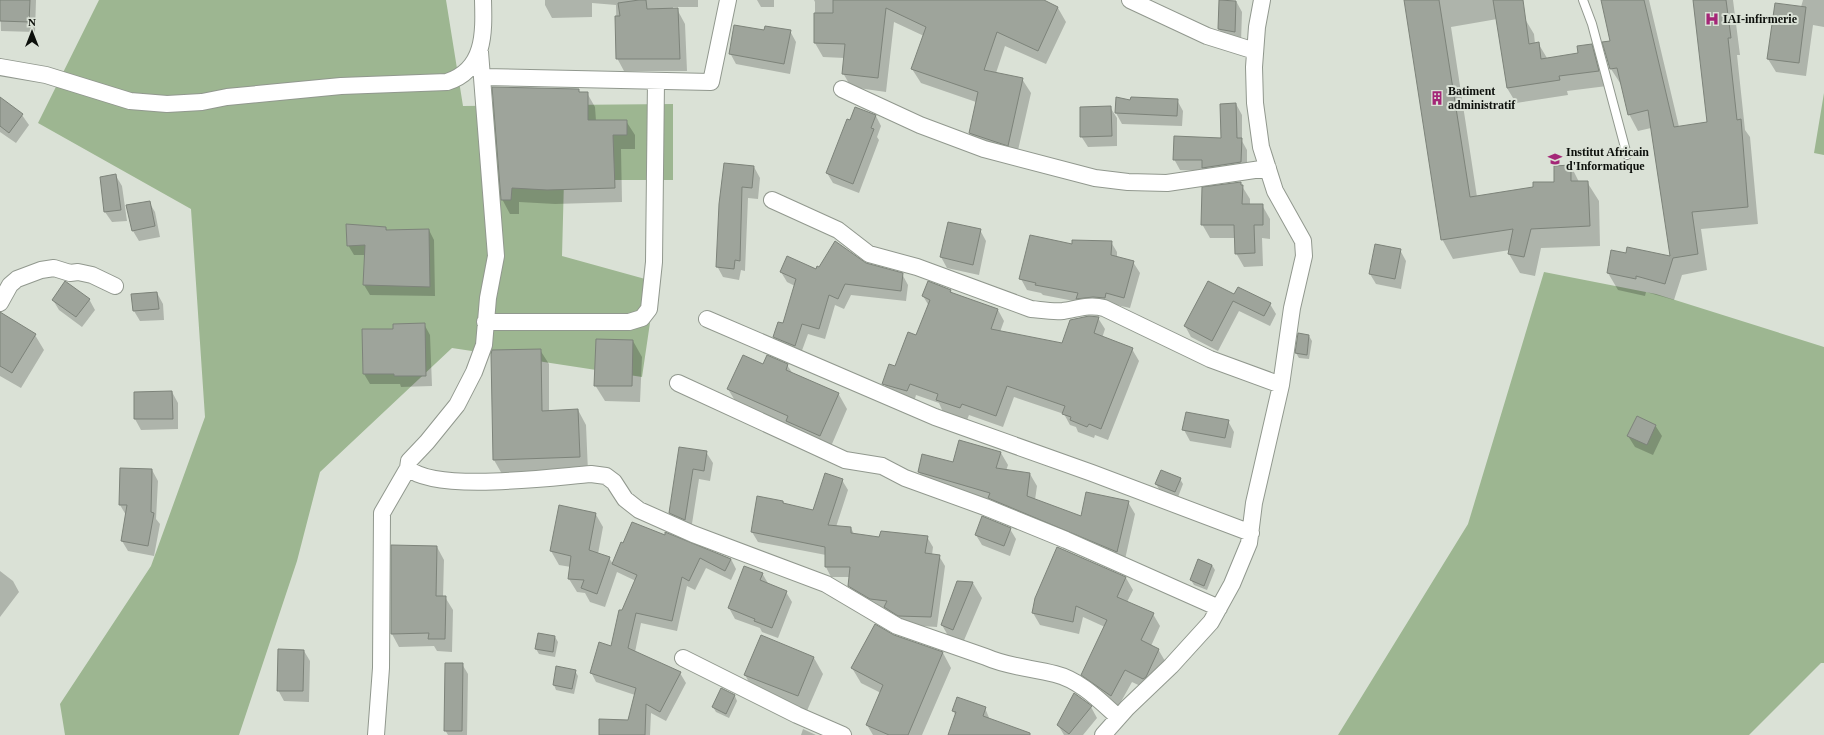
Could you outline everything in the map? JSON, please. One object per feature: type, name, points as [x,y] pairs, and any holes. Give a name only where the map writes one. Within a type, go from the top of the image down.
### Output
[{"type":"street","points":[[376,735],[381,668],[382,512],[408,468],[409,460],[427,442],[457,405],[474,372],[484,345],[485,322],[496,256],[480,52],[483,0]]},
{"type":"street","points":[[482,77],[711,82],[728,0]]},
{"type":"street","points":[[1130,0],[1208,36],[1254,51]]},
{"type":"street","points":[[1103,735],[1202,634],[1219,608],[1241,565],[1249,543],[1261,469],[1281,384],[1292,308],[1304,256],[1303,241],[1275,191],[1261,147],[1255,103],[1254,51],[1262,0]]},
{"type":"street","points":[[0,67],[46,75],[130,101],[174,104],[341,86],[447,82],[459,78],[471,67],[480,52]]},
{"type":"street","points":[[485,322],[629,322],[642,318],[649,309],[654,262],[656,81]]},
{"type":"street","points":[[842,89],[920,125],[984,149],[1095,178],[1128,182],[1166,182],[1268,168]]},
{"type":"street","points":[[772,200],[838,230],[869,254],[918,267],[1031,309],[1047,311],[1064,310],[1094,305],[1104,308],[1210,359],[1281,384]]},
{"type":"street","points":[[0,302],[10,285],[17,280],[47,269],[54,268],[70,273],[78,272],[92,275],[114,286]]},
{"type":"street","points":[[707,319],[935,417],[1092,473],[1251,533]]},
{"type":"street","points":[[678,383],[845,460],[882,466],[906,478],[985,507],[1066,540],[1219,608]]},
{"type":"street","points":[[408,468],[414,472],[445,480],[478,481],[590,474],[606,476],[614,482],[625,499],[639,510],[693,534],[826,584],[897,626],[971,651],[999,663],[1056,674],[1084,688],[1118,718]]},
{"type":"street","points":[[683,658],[797,715],[843,735]]},
{"type":"lane","points":[[1583,0],[1592,24],[1627,155]]},
{"type":"green space","points":[[99,0],[446,0],[463,106],[673,104],[673,180],[564,180],[562,256],[656,282],[642,377],[452,348],[320,472],[297,561],[239,735],[65,735],[60,704],[151,566],[205,417],[191,209],[38,123]]},
{"type":"green space","points":[[1824,93],[1824,155],[1814,153]]},
{"type":"green space","points":[[1544,272],[1656,294],[1824,347],[1824,663],[1821,663],[1749,735],[1338,735],[1468,524]]},
{"type":"building","points":[[0,0],[30,0],[29,22],[0,21]]},
{"type":"building","points":[[646,0],[647,9],[678,8],[680,59],[616,59],[615,16],[620,16],[618,3]]},
{"type":"building","points":[[833,0],[1044,0],[1058,7],[1038,51],[997,32],[984,70],[1023,78],[1008,146],[969,133],[978,92],[911,69],[926,27],[886,8],[878,78],[842,74],[845,44],[814,43],[814,13],[833,13]]},
{"type":"building","points":[[1219,0],[1236,1],[1235,32],[1218,29]]},
{"type":"building","name":"Batiment administratif","points":[[1404,0],[1439,0],[1470,197],[1533,187],[1533,182],[1554,182],[1554,166],[1571,165],[1571,181],[1588,181],[1590,226],[1531,229],[1524,257],[1508,254],[1513,229],[1441,240]]},
{"type":"building","points":[[1493,0],[1523,0],[1529,44],[1539,42],[1541,59],[1578,53],[1577,46],[1592,44],[1599,71],[1559,76],[1560,80],[1507,88]]},
{"type":"building","points":[[1601,0],[1644,0],[1674,127],[1707,122],[1693,0],[1726,0],[1731,38],[1728,38],[1737,120],[1741,119],[1748,207],[1692,212],[1698,254],[1673,258],[1665,284],[1636,276],[1636,279],[1607,273],[1611,250],[1626,253],[1627,247],[1670,256],[1648,110],[1628,115],[1617,68],[1610,69],[1602,42],[1610,41]]},
{"type":"building","points":[[1775,3],[1806,7],[1799,63],[1767,59]]},
{"type":"building","points":[[734,25],[764,30],[765,26],[791,30],[784,64],[729,54]]},
{"type":"building","points":[[492,87],[579,89],[579,92],[588,92],[588,120],[627,120],[627,135],[613,135],[615,188],[547,190],[512,188],[511,200],[501,200]]},
{"type":"building","points":[[0,97],[23,114],[9,133],[0,126]]},
{"type":"building","points":[[1116,97],[1130,100],[1131,97],[1178,99],[1177,116],[1115,113]]},
{"type":"building","points":[[1236,103],[1237,138],[1242,138],[1241,162],[1202,168],[1202,160],[1173,160],[1174,136],[1221,138],[1220,104]]},
{"type":"building","points":[[1111,106],[1112,136],[1080,137],[1080,107]]},
{"type":"building","points":[[855,107],[876,115],[871,128],[874,129],[853,184],[826,173],[847,119],[850,120]]},
{"type":"building","points":[[724,163],[754,166],[752,188],[742,187],[740,261],[735,260],[734,269],[716,267],[719,204]]},
{"type":"building","points":[[116,174],[121,210],[104,212],[100,177]]},
{"type":"building","points":[[1241,182],[1241,185],[1243,185],[1242,204],[1263,204],[1263,225],[1254,225],[1255,253],[1235,254],[1234,225],[1201,225],[1202,187]]},
{"type":"building","points":[[150,201],[155,226],[132,231],[126,205]]},
{"type":"building","points":[[948,222],[981,229],[973,265],[940,257]]},
{"type":"building","points":[[346,224],[386,227],[386,230],[429,229],[430,287],[363,285],[365,245],[347,246]]},
{"type":"building","points":[[1030,235],[1072,244],[1072,240],[1112,241],[1111,255],[1134,261],[1124,298],[1106,293],[1105,298],[1093,297],[1076,299],[1078,293],[1035,285],[1036,283],[1019,279]]},
{"type":"building","points":[[835,241],[866,263],[903,273],[901,291],[845,284],[838,299],[829,295],[819,329],[802,324],[795,346],[773,337],[778,322],[783,323],[796,279],[780,272],[787,256],[816,269],[817,266],[819,267]]},
{"type":"building","points":[[1375,244],[1401,249],[1395,279],[1369,274]]},
{"type":"building","points":[[65,281],[90,299],[76,317],[52,300]]},
{"type":"building","points":[[928,281],[951,290],[950,292],[998,309],[991,329],[1062,343],[1070,320],[1089,316],[1099,317],[1094,333],[1133,348],[1101,429],[1089,424],[1087,427],[1070,420],[1071,417],[1062,414],[1065,406],[1007,386],[996,416],[962,404],[960,408],[936,400],[938,394],[910,384],[907,391],[882,384],[889,364],[895,366],[908,332],[916,335],[930,300],[922,296]]},
{"type":"building","points":[[1208,281],[1234,294],[1238,287],[1271,303],[1264,316],[1233,301],[1212,341],[1184,326]]},
{"type":"building","points":[[157,292],[159,309],[133,311],[131,294]]},
{"type":"building","points":[[0,312],[36,334],[12,373],[0,366]]},
{"type":"building","points":[[425,323],[426,376],[363,374],[362,329],[393,329],[393,324]]},
{"type":"building","points":[[1298,333],[1309,335],[1307,355],[1295,353]]},
{"type":"building","points":[[596,339],[633,340],[632,386],[594,386]]},
{"type":"building","points":[[541,349],[542,411],[578,409],[580,457],[493,460],[492,350]]},
{"type":"building","points":[[743,355],[763,364],[767,355],[788,364],[786,370],[839,393],[820,436],[786,421],[788,416],[727,389]]},
{"type":"building","points":[[172,391],[173,419],[134,419],[134,392]]},
{"type":"building","points":[[1186,412],[1229,420],[1225,438],[1182,430]]},
{"type":"building","points":[[1637,416],[1656,425],[1647,445],[1627,436]]},
{"type":"building","points":[[959,440],[1001,452],[996,468],[1030,473],[1027,496],[1081,516],[1086,492],[1129,501],[1117,552],[988,498],[990,493],[918,472],[922,454],[953,462]]},
{"type":"building","points":[[679,447],[707,451],[704,471],[693,469],[685,520],[669,513]]},
{"type":"building","points":[[120,468],[152,469],[151,512],[154,513],[148,546],[121,541],[127,505],[119,505]]},
{"type":"building","points":[[1161,470],[1181,478],[1175,492],[1155,484]]},
{"type":"building","points":[[825,473],[843,479],[828,525],[851,527],[851,533],[879,537],[881,531],[928,536],[925,553],[940,555],[931,617],[898,616],[884,607],[887,601],[870,599],[848,586],[850,567],[825,567],[825,547],[751,532],[757,496],[783,501],[783,503],[813,510]]},
{"type":"building","points":[[559,505],[596,513],[589,550],[610,557],[597,594],[581,588],[584,580],[568,579],[571,556],[550,551]]},
{"type":"building","points":[[982,516],[1011,528],[1004,546],[975,535]]},
{"type":"building","points":[[632,522],[665,535],[665,532],[731,559],[725,571],[700,558],[689,581],[682,577],[672,621],[636,613],[628,648],[681,672],[660,712],[646,704],[645,735],[599,735],[599,719],[628,720],[636,688],[590,673],[599,642],[611,646],[619,610],[622,610],[637,575],[612,564],[621,542],[623,543]]},
{"type":"building","points":[[391,545],[437,546],[436,596],[446,596],[445,639],[428,639],[429,633],[391,634]]},
{"type":"building","points":[[1057,547],[1126,577],[1117,597],[1154,613],[1141,640],[1159,649],[1146,677],[1143,679],[1125,670],[1111,696],[1081,675],[1107,620],[1076,606],[1073,622],[1032,613],[1035,598]]},
{"type":"building","points":[[1198,559],[1212,565],[1204,586],[1190,580]]},
{"type":"building","points":[[744,566],[763,573],[760,580],[787,591],[772,628],[728,608]]},
{"type":"building","points":[[957,581],[973,582],[953,630],[941,625]]},
{"type":"building","points":[[875,624],[894,635],[943,652],[908,735],[889,735],[866,725],[883,685],[851,668]]},
{"type":"building","points":[[538,633],[555,636],[553,652],[535,649]]},
{"type":"building","points":[[761,635],[814,657],[798,696],[744,675]]},
{"type":"building","points":[[278,649],[304,650],[303,691],[277,691]]},
{"type":"building","points":[[445,663],[463,663],[462,731],[444,731]]},
{"type":"building","points":[[556,666],[576,670],[572,689],[553,685]]},
{"type":"building","points":[[721,688],[735,695],[726,714],[712,707]]},
{"type":"building","points":[[1074,693],[1092,706],[1069,734],[1057,725]]},
{"type":"building","points":[[957,697],[986,707],[983,716],[1030,733],[1030,735],[948,735],[956,712],[952,711]]},
{"type":"place","name":"IAI-infirmerie","points":[[1712,19]]},
{"type":"place","name":"Batiment administratif","points":[[1437,98]]},
{"type":"place","name":"Institut Africain d'Informatique","points":[[1555,159]]}]
